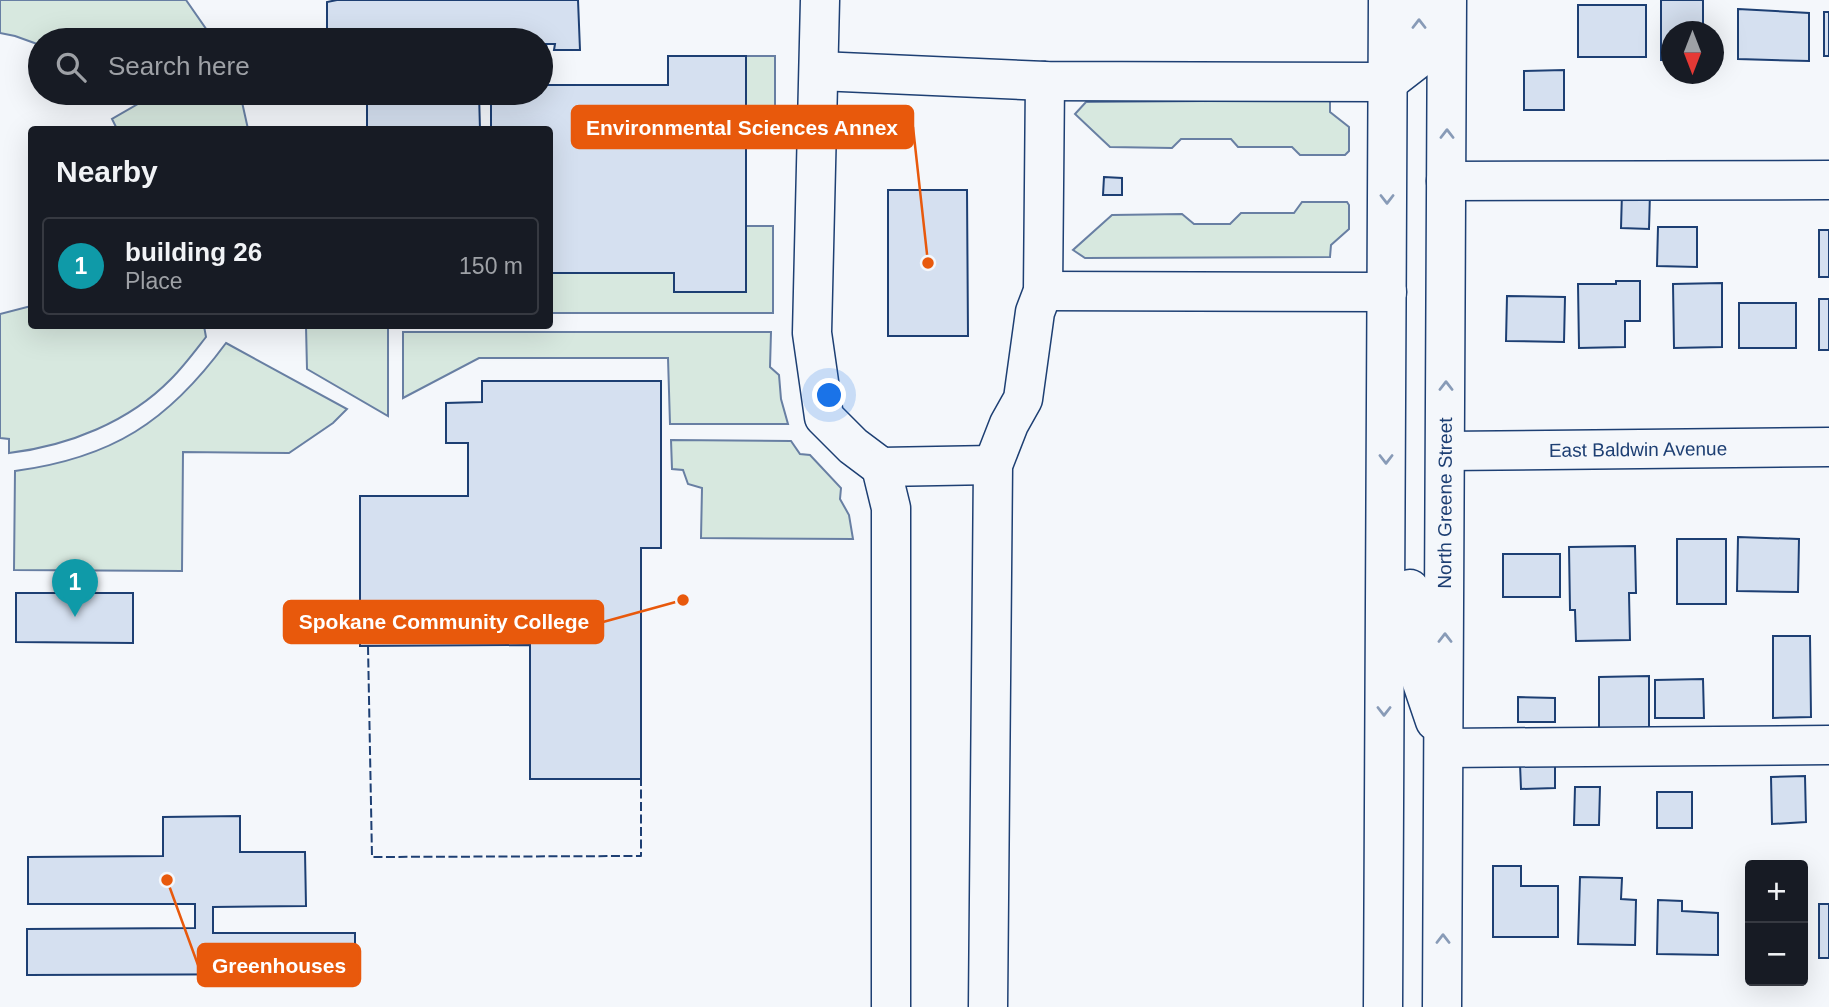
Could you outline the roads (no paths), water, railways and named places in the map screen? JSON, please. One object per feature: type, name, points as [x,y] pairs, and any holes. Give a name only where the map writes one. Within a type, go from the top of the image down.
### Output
[{"type":"main road","points":[[820,0],[811,334],[824,417],[853,446],[881,467],[993,465]]},
{"type":"main road","points":[[1383,1007],[1388,0]]},
{"type":"main road","points":[[819,71],[1045,81],[1388,82],[1419,58],[1419,0]]},
{"type":"main road","name":"North Greene Street","points":[[1442,1007],[1447,451],[1447,0]]},
{"type":"main road","points":[[988,1007],[993,465],[1009,424],[1023,398],[1035,312],[1043,291],[1045,81]]},
{"type":"main road","points":[[1447,181],[1829,180]]},
{"type":"main road","points":[[1043,291],[1387,292],[1401,297],[1410,312],[1411,637],[1415,662],[1444,748],[1829,745]]},
{"type":"main road","name":"East Baldwin Avenue","points":[[1447,451],[1829,447]]},
{"type":"main road","points":[[881,467],[891,508],[891,1007]]},
{"type":"place","name":"Environmental Sciences Annex","points":[[928,263]]},
{"type":"place","name":"Spokane Community College","points":[[683,600]]},
{"type":"place","name":"building 26","points":[[75,617]]},
{"type":"place","name":"Greenhouses","points":[[167,880]]}]
